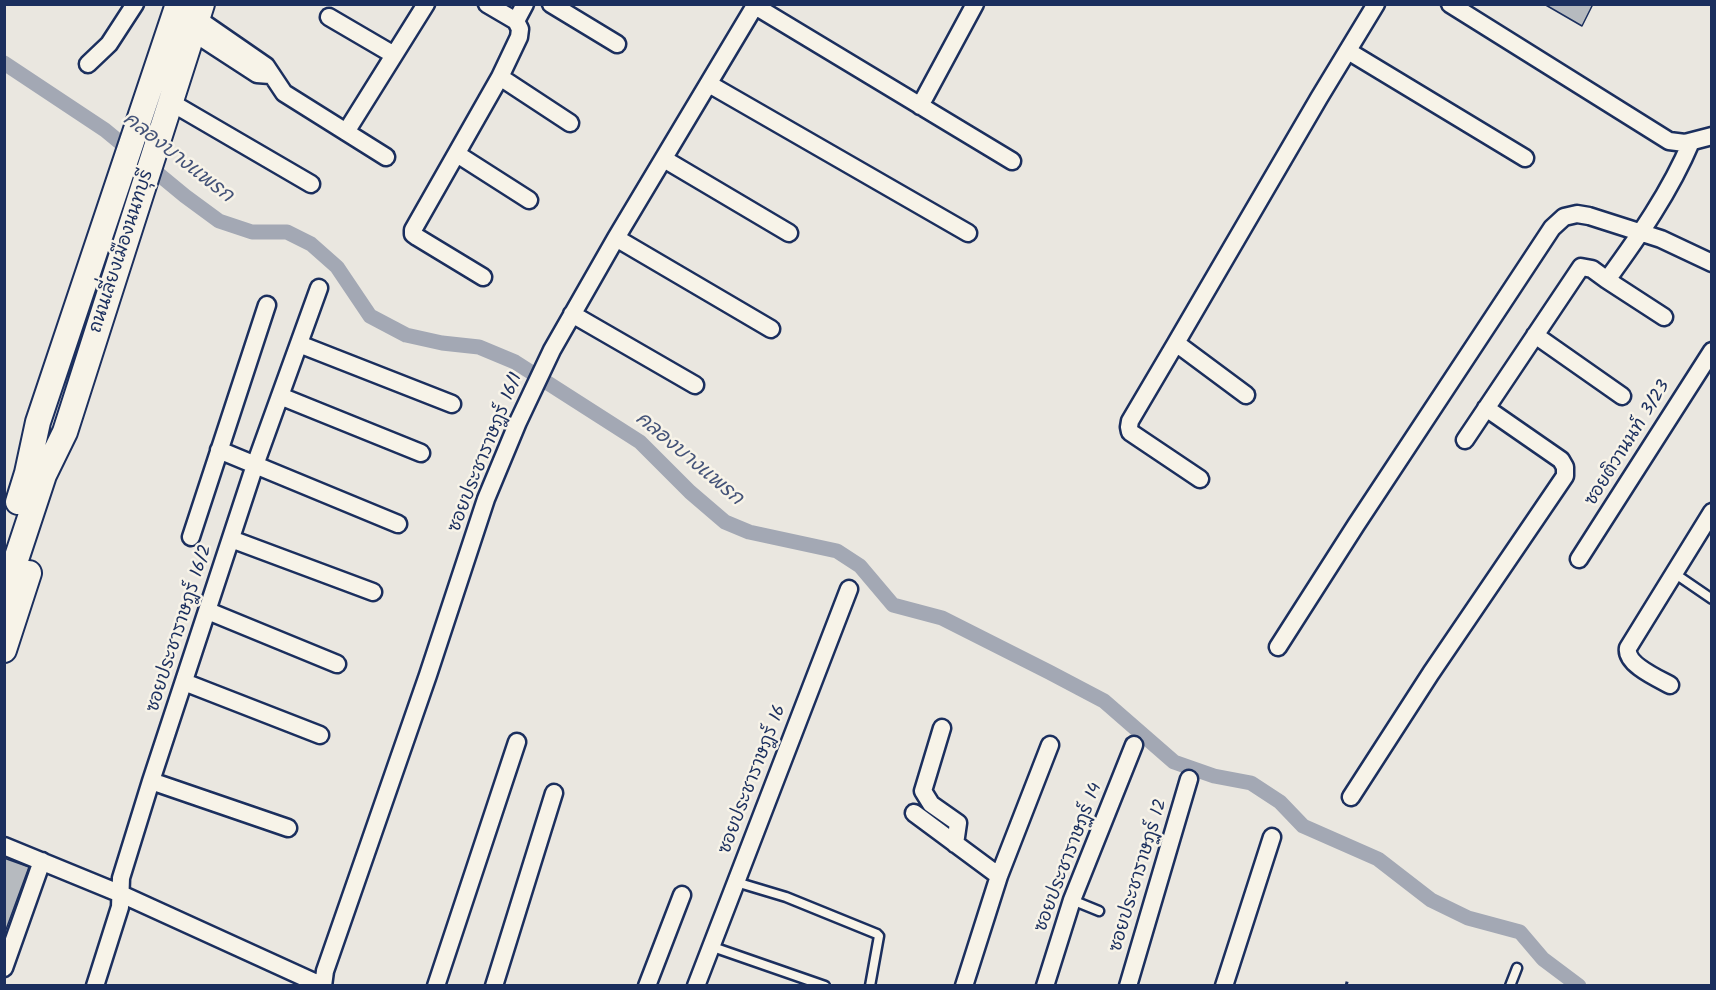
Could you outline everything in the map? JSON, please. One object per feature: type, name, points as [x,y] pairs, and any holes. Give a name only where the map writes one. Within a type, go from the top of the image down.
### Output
[{"type":"main road","name":"ถนนเลี่ยงเมืองนนทบุรี","points":[[4,543],[27,473],[38,422],[178,4]]},
{"type":"main road","name":"ถนนเลี่ยงเมืองนนทบุรี","points":[[4,596],[44,475],[65,432],[198,19]]},
{"type":"main road","name":"ถนนเลี่ยงเมืองนนทบุรี","points":[[4,495],[13,470],[38,422]]},
{"type":"main road","name":"ถนนเลี่ยงเมืองนนทบุรี","points":[[4,650],[58,480],[65,432]]},
{"type":"street","points":[[88,64],[110,44],[135,4]]},
{"type":"street","points":[[346,132],[426,4]]},
{"type":"street","points":[[483,277],[413,234],[415,224],[500,77],[519,37],[516,21],[487,4]]},
{"type":"street","points":[[516,21],[525,4]]},
{"type":"street","points":[[550,4],[617,44]]},
{"type":"street","points":[[920,106],[975,4]]},
{"type":"street","points":[[1200,479],[1130,432],[1130,421],[1376,4]]},
{"type":"street","points":[[1450,4],[1661,137],[1676,143],[1712,136]]},
{"type":"street","points":[[756,5],[1012,161]]},
{"type":"street","name":"ซอยประชาราษฎร์ 16/1","points":[[323,986],[325,971],[428,675],[486,499],[535,386],[552,350],[616,238],[756,5]]},
{"type":"street","points":[[329,17],[394,55]]},
{"type":"street","points":[[198,19],[266,66],[284,93],[386,158]]},
{"type":"street","points":[[1348,51],[1524,158]]},
{"type":"street","points":[[500,77],[570,123]]},
{"type":"street","points":[[709,84],[968,233]]},
{"type":"street","points":[[169,112],[311,184]]},
{"type":"street","points":[[1607,280],[1642,232],[1671,184],[1690,142]]},
{"type":"street","points":[[457,154],[529,200]]},
{"type":"street","points":[[664,159],[789,233]]},
{"type":"street","points":[[1278,647],[1552,228],[1564,217],[1576,214],[1589,216],[1642,232],[1712,263]]},
{"type":"street","points":[[616,238],[771,329]]},
{"type":"street","points":[[1465,440],[1581,267],[1592,269],[1664,316]]},
{"type":"street","name":"ซอยประชาราษฎร์ 16/2","points":[[95,986],[120,907],[121,878],[151,781],[255,465],[319,288]]},
{"type":"street","points":[[190,537],[267,305]]},
{"type":"street","points":[[572,314],[695,386]]},
{"type":"street","points":[[1535,335],[1622,396]]},
{"type":"street","points":[[1176,343],[1246,395]]},
{"type":"street","points":[[299,344],[452,404]]},
{"type":"street","name":"ซอยติวานนท์ 3/23","points":[[1579,559],[1712,351]]},
{"type":"street","points":[[280,396],[421,453]]},
{"type":"street","points":[[1351,797],[1431,673],[1565,476],[1561,460],[1486,408]]},
{"type":"street","points":[[219,450],[398,524]]},
{"type":"street","points":[[1670,686],[1630,661],[1627,654],[1634,637],[1712,512]]},
{"type":"street","points":[[231,539],[374,592]]},
{"type":"street","name":"ซอยประชาราษฎร์ 16","points":[[696,986],[849,590]]},
{"type":"street","points":[[208,611],[337,664]]},
{"type":"street","points":[[184,682],[320,735]]},
{"type":"street","points":[[942,728],[924,787],[924,795],[931,804],[958,823],[955,844]]},
{"type":"street","points":[[436,986],[517,742]]},
{"type":"street","points":[[964,986],[999,876],[1050,745]]},
{"type":"street","name":"ซอยประชาราษฏร์ 14","points":[[1045,986],[1072,900],[1134,745]]},
{"type":"street","name":"ซอยประชาราษฏร์ 12","points":[[1128,986],[1190,779]]},
{"type":"street","points":[[151,781],[288,828]]},
{"type":"street","points":[[494,986],[554,792]]},
{"type":"street","points":[[914,813],[999,876]]},
{"type":"street","points":[[1224,986],[1272,837]]},
{"type":"street","points":[[4,846],[121,894],[323,986]]},
{"type":"street","points":[[5,966],[42,861]]},
{"type":"street","points":[[647,986],[682,895]]},
{"type":"lane","points":[[1674,573],[1712,599]]},
{"type":"lane","points":[[736,882],[786,897],[877,934],[879,936],[870,986]]},
{"type":"lane","points":[[1072,900],[1099,911]]},
{"type":"lane","points":[[711,946],[825,986]]},
{"type":"lane","points":[[1510,986],[1517,968]]},
{"type":"path","points":[[1346,986],[1348,978]]},
{"type":"building","points":[[1544,4],[1593,4],[1582,26]]},
{"type":"building","points":[[4,858],[29,867],[4,935]]},
{"type":"waterway","name":"คลองบางแพรก","points":[[4,63],[105,130],[219,221],[252,232],[287,232],[311,244],[337,267],[370,316],[406,335],[442,343],[479,347],[515,362],[640,442],[690,492],[725,522],[749,532],[837,551],[860,566],[893,605],[942,618],[1104,701],[1174,762],[1214,776],[1251,783],[1280,802],[1303,826],[1378,859],[1431,900],[1468,918],[1520,932],[1543,959],[1579,986]]}]
